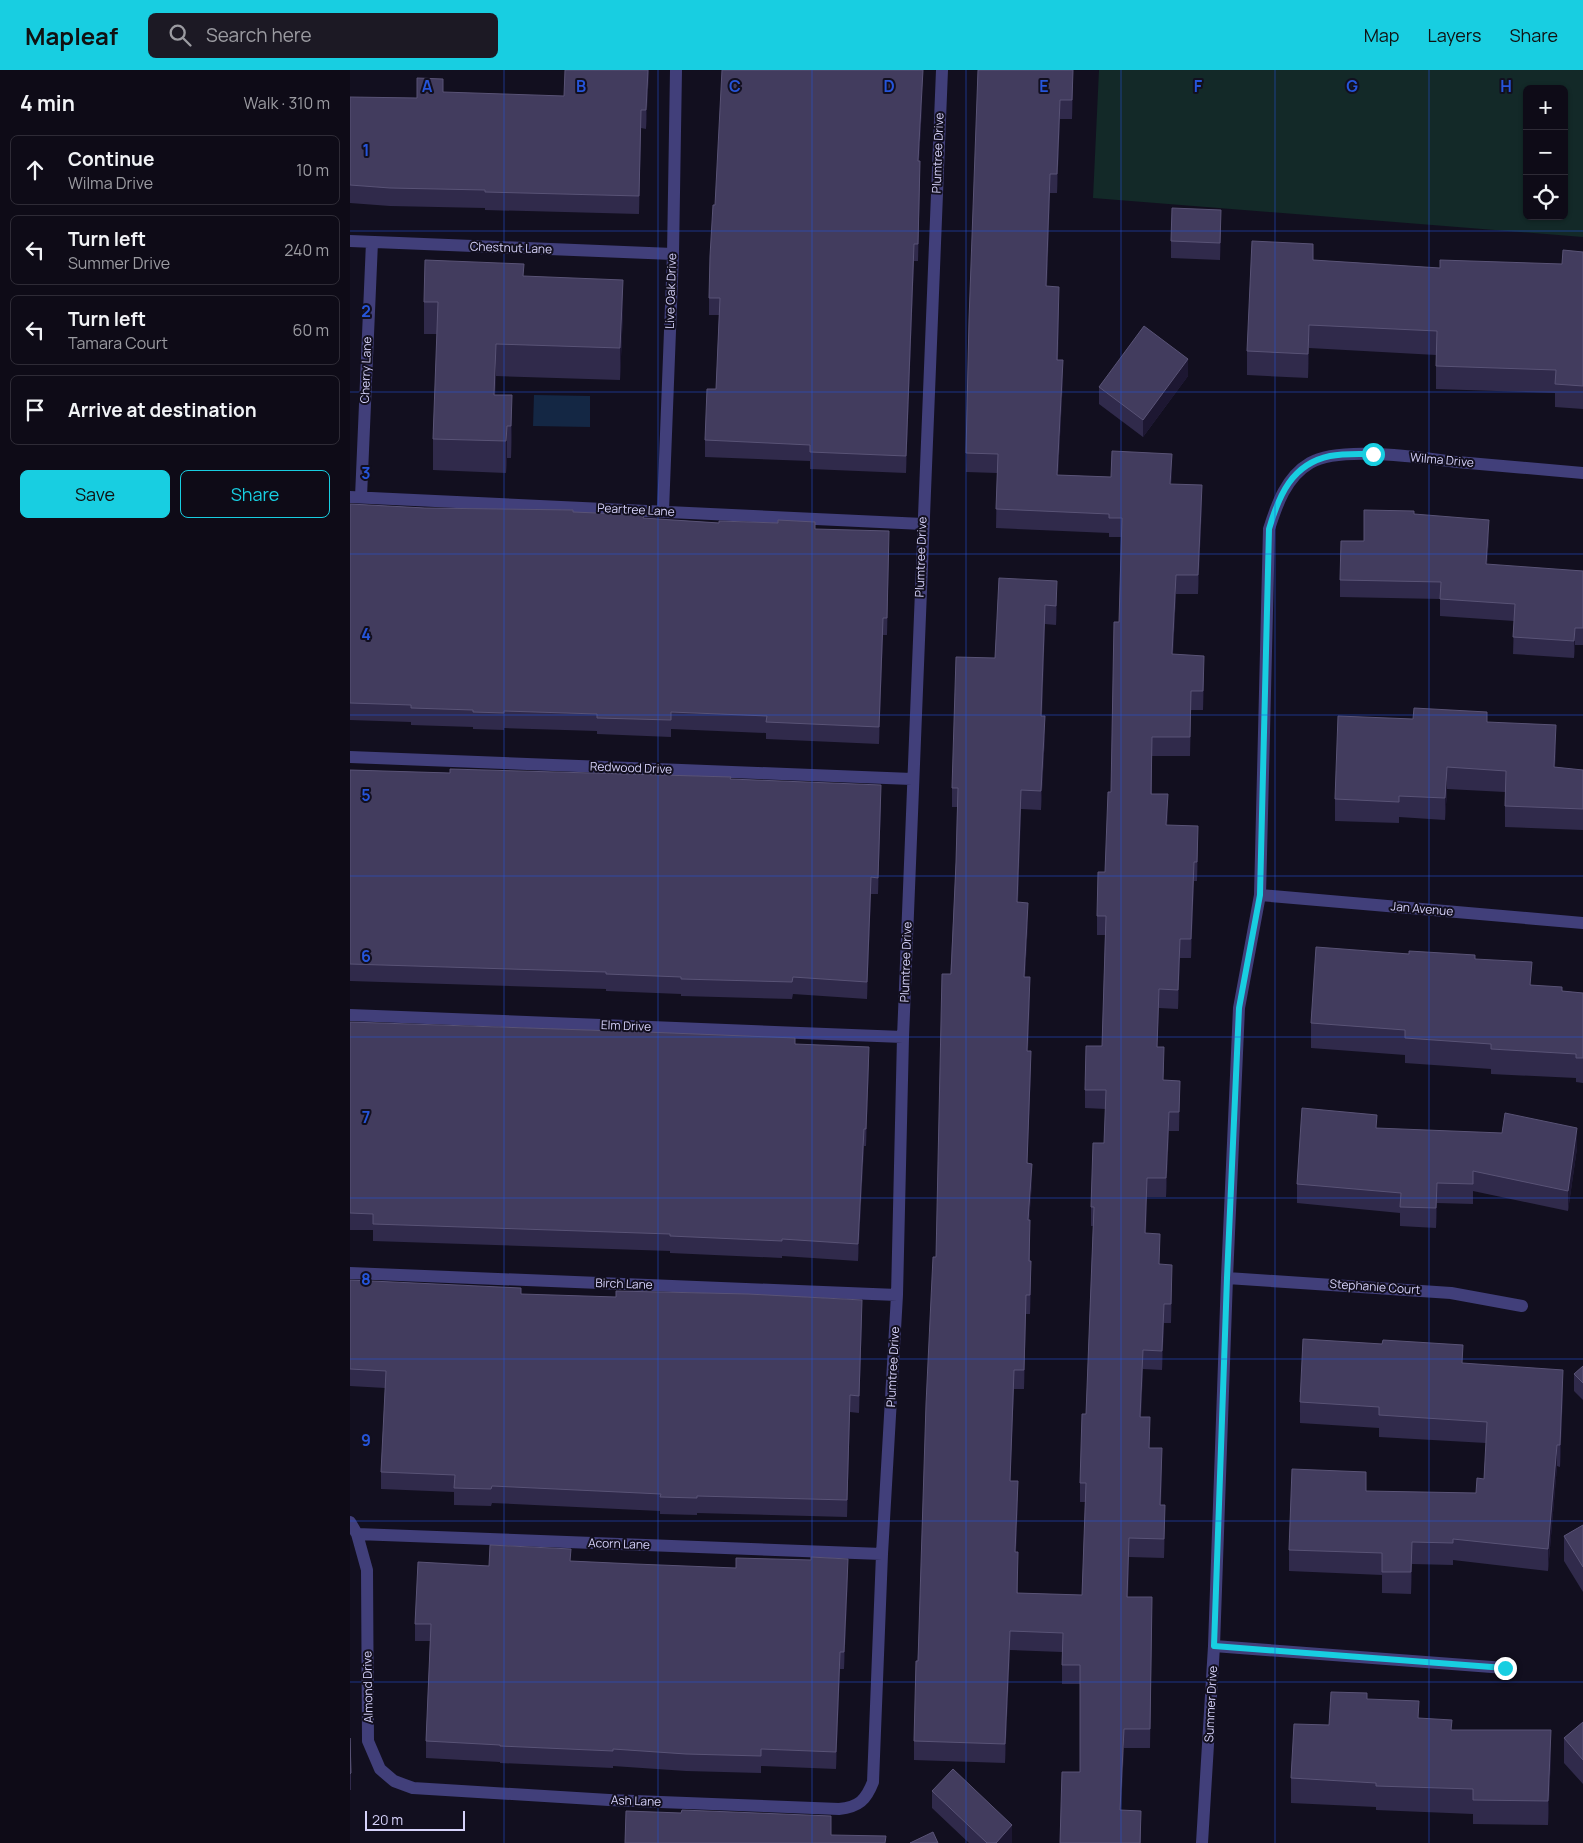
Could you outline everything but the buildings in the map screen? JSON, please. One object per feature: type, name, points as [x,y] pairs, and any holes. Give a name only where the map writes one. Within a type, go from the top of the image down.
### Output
[{"type":"street","name":"Live Oak Drive","points":[[663,511],[673,254],[676,70]]},
{"type":"street","name":"Plumtree Drive","points":[[814,1809],[850,1808],[859,1804],[868,1794],[873,1782],[882,1554],[897,1295],[912,779],[942,70]]},
{"type":"street","name":"Chestnut Lane","points":[[350,241],[673,254]]},
{"type":"street","name":"Cherry Lane","points":[[356,497],[372,242]]},
{"type":"street","name":"Wilma Drive","points":[[1303,468],[1312,462],[1331,455],[1373,454],[1583,473]]},
{"type":"street","name":"Summer Drive","points":[[1202,1843],[1214,1646],[1239,1008],[1260,895],[1269,529],[1278,500],[1284,488],[1303,468]]},
{"type":"street","name":"Peartree Lane","points":[[356,497],[923,524]]},
{"type":"street","name":"Redwood Drive","points":[[350,757],[912,779]]},
{"type":"street","name":"Jan Avenue","points":[[1260,895],[1583,923]]},
{"type":"street","name":"Elm Drive","points":[[350,1015],[903,1037]]},
{"type":"street","name":"Birch Lane","points":[[350,1273],[897,1295]]},
{"type":"street","name":"Stephanie Court","points":[[1227,1278],[1451,1293],[1522,1306]]},
{"type":"street","name":"Almond Drive","points":[[350,1522],[357,1534],[367,1570],[368,1742],[380,1769],[394,1781],[413,1788],[457,1791]]},
{"type":"street","name":"Acorn Lane","points":[[357,1534],[882,1554]]},
{"type":"street","points":[[1214,1646],[1505,1668]]},
{"type":"street","name":"Ash Lane","points":[[457,1791],[814,1809]]},
{"type":"green space","points":[[1099,70],[1583,70],[1583,237],[1093,198]]},
{"type":"water","points":[[534,395],[590,396],[590,427],[533,426]]},
{"type":"route","points":[[1373,454],[1331,455],[1312,462],[1303,468],[1284,488],[1278,500],[1269,529],[1260,895],[1239,1008],[1214,1646],[1505,1668]]}]
